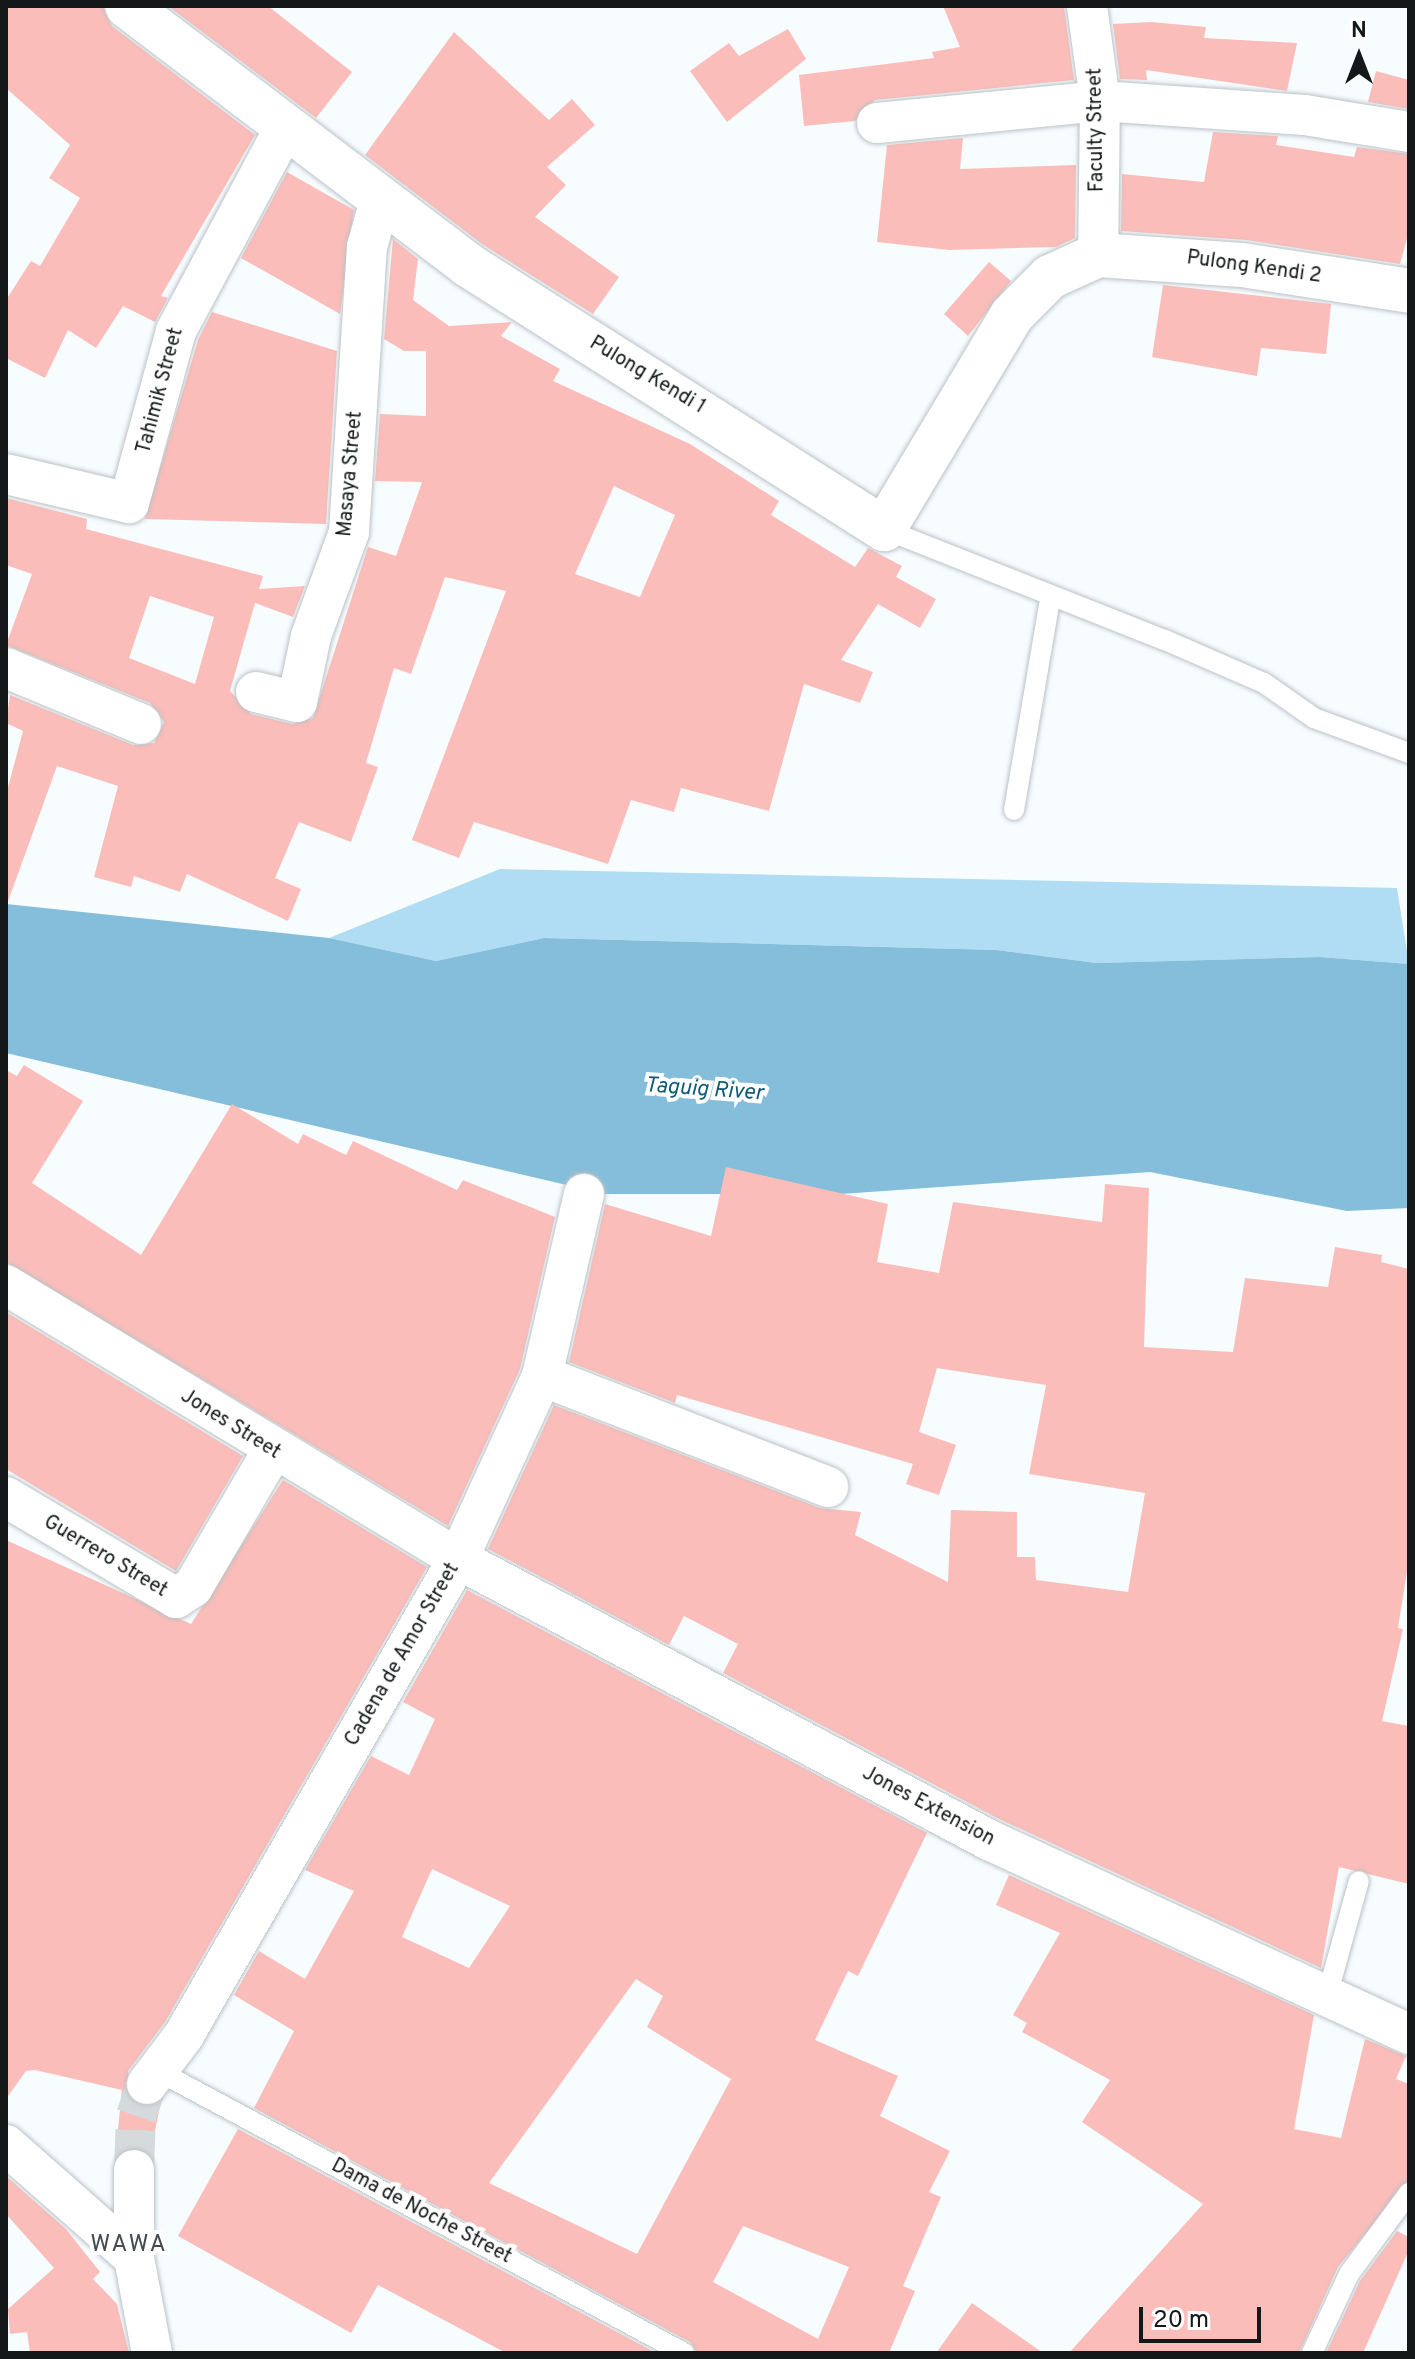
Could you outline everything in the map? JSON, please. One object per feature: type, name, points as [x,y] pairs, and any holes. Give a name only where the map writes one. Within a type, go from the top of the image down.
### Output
[{"type":"street","name":"Pulong Kendi 1","points":[[127,6],[468,265],[884,529]]},
{"type":"street","name":"Faculty Street","points":[[1087,6],[1100,101],[1098,255]]},
{"type":"street","points":[[877,123],[1100,101],[1305,115],[1409,132]]},
{"type":"street","name":"Tahimik Street","points":[[6,474],[113,505],[129,503],[176,331],[286,126]]},
{"type":"street","name":"Masaya Street","points":[[256,692],[297,702],[311,636],[345,547],[367,247],[381,197]]},
{"type":"street","points":[[884,529],[1012,315],[1050,277],[1098,255]]},
{"type":"street","name":"Pulong Kendi 2","points":[[1098,255],[1242,265],[1409,291]]},
{"type":"street","points":[[6,668],[141,724]]},
{"type":"street","name":"Cadena de Amor Street","points":[[153,2077],[458,1559],[542,1376],[584,1194]]},
{"type":"street","name":"Jones Street","points":[[6,1285],[272,1452],[458,1559]]},
{"type":"street","points":[[542,1376],[828,1487]]},
{"type":"street","name":"Guerrero Street","points":[[6,1497],[176,1598],[193,1587],[272,1452]]},
{"type":"street","name":"Jones Extension","points":[[458,1559],[989,1840],[1409,2034]]},
{"type":"street","points":[[6,2145],[134,2258]]},
{"type":"street","points":[[134,2170],[134,2258],[152,2353]]},
{"type":"lane","points":[[884,529],[1050,599],[1165,640],[1264,683],[1314,718],[1409,753]]},
{"type":"lane","points":[[1014,810],[1050,599]]},
{"type":"lane","points":[[1327,1996],[1359,1881]]},
{"type":"lane","name":"Dama de Noche Street","points":[[153,2077],[684,2353]]},
{"type":"lane","points":[[1312,2353],[1349,2274],[1409,2193]]},
{"type":"shaded area","points":[[500,869],[1397,888],[1409,964],[1320,957],[1096,963],[997,950],[544,938],[436,961],[329,938]]},
{"type":"water","name":"Taguig River","points":[[6,904],[329,938],[436,961],[544,938],[997,950],[1096,963],[1320,957],[1409,964],[1409,1208],[1347,1211],[1150,1172],[841,1194],[605,1194],[6,1053]]},
{"type":"building","points":[[6,6],[103,6],[112,26],[255,135],[161,296],[168,298],[155,322],[123,306],[96,348],[68,330],[45,378],[6,358],[6,300],[31,261],[40,266],[80,198],[49,178],[70,145],[6,88]]},
{"type":"building","points":[[168,6],[268,6],[352,72],[316,118]]},
{"type":"building","points":[[943,6],[1064,6],[1074,80],[875,100],[855,121],[804,126],[799,75],[934,58],[932,52],[960,47]]},
{"type":"building","points":[[1151,22],[1206,27],[1204,38],[1297,43],[1287,91],[1146,70],[1147,80],[1120,79],[1113,24]]},
{"type":"building","points":[[788,29],[806,59],[727,122],[690,71],[729,43],[739,56]]},
{"type":"building","points":[[454,32],[549,120],[572,99],[595,125],[547,167],[566,185],[535,217],[619,277],[593,314],[482,244],[365,155]]},
{"type":"building","points":[[1376,71],[1409,80],[1409,109],[1368,102]]},
{"type":"building","points":[[1213,132],[1278,136],[1276,145],[1354,157],[1357,147],[1409,154],[1409,231],[1400,264],[1246,240],[1121,231],[1122,174],[1204,182]]},
{"type":"building","points":[[963,138],[960,169],[1076,165],[1075,238],[1056,247],[949,250],[877,242],[887,145]]},
{"type":"building","points":[[287,172],[354,210],[340,314],[241,258]]},
{"type":"building","points":[[393,239],[418,259],[413,300],[449,326],[512,322],[501,336],[560,369],[553,381],[690,444],[779,501],[771,515],[855,567],[868,548],[902,566],[896,577],[936,599],[920,628],[878,604],[841,660],[873,672],[860,703],[804,684],[769,811],[681,788],[674,812],[631,800],[608,864],[474,822],[459,858],[412,840],[506,591],[445,577],[411,674],[394,668],[366,763],[378,767],[351,842],[299,822],[275,878],[301,889],[288,921],[187,874],[180,892],[134,876],[131,887],[94,877],[118,786],[57,766],[6,907],[6,795],[23,731],[6,723],[10,695],[133,745],[154,743],[164,722],[150,703],[6,645],[32,574],[6,565],[6,498],[87,519],[86,529],[263,576],[259,589],[305,586],[293,617],[255,603],[230,691],[251,714],[292,724],[313,718],[368,547],[396,556],[422,482],[375,481],[380,414],[426,416],[426,351],[404,351],[384,339]],"holes":[[[614,486],[675,515],[640,597],[575,574]],[[150,596],[214,617],[195,684],[129,658]]]},
{"type":"building","points":[[989,262],[1011,281],[968,336],[944,314]]},
{"type":"building","points":[[1163,285],[1331,304],[1326,354],[1261,348],[1257,376],[1152,357]]},
{"type":"building","points":[[212,312],[337,351],[326,524],[145,519],[198,340]]},
{"type":"building","points":[[24,1065],[83,1101],[32,1183],[141,1255],[232,1104],[298,1144],[303,1134],[346,1155],[353,1141],[457,1190],[463,1180],[555,1217],[520,1369],[448,1526],[6,1262],[6,1070],[17,1076]]},
{"type":"building","points":[[726,1167],[888,1204],[877,1262],[939,1273],[953,1202],[1102,1222],[1105,1184],[1149,1188],[1144,1347],[1233,1352],[1245,1278],[1328,1287],[1335,1247],[1382,1255],[1381,1262],[1409,1269],[1409,1559],[1398,1628],[1403,1629],[1382,1721],[1409,1726],[1409,1884],[1339,1867],[1321,1968],[999,1819],[723,1673],[738,1644],[684,1616],[669,1645],[488,1549],[554,1405],[820,1508],[861,1512],[855,1535],[948,1582],[951,1510],[1017,1512],[1017,1557],[1035,1557],[1036,1580],[1128,1592],[1145,1493],[1029,1474],[1046,1385],[937,1368],[919,1432],[956,1445],[939,1495],[906,1484],[913,1464],[677,1395],[675,1403],[569,1362],[605,1204],[711,1236]]},
{"type":"building","points":[[6,1312],[243,1456],[176,1571],[6,1469]]},
{"type":"building","points":[[283,1480],[427,1567],[165,2022],[128,2071],[133,2102],[161,2102],[150,2154],[133,2147],[115,2158],[122,2090],[35,2070],[26,2071],[6,2099],[6,1540],[191,1624]]},
{"type":"building","points":[[467,1590],[927,1833],[858,1976],[848,1971],[815,2040],[898,2076],[880,2116],[950,2151],[929,2192],[941,2197],[903,2286],[915,2291],[889,2353],[697,2353],[690,2342],[254,2108],[294,2031],[234,1995],[259,1951],[305,1979],[354,1891],[305,1870],[371,1756],[409,1775],[435,1719],[403,1702]],"holes":[[[432,1869],[510,1906],[469,1968],[402,1937]],[[636,1979],[663,1996],[647,2027],[731,2079],[637,2254],[489,2183]],[[743,2226],[849,2267],[818,2339],[713,2282]]]},
{"type":"building","points":[[1009,1875],[1314,2015],[1294,2129],[1341,2138],[1365,2039],[1406,2056],[1396,2079],[1409,2084],[1409,2180],[1338,2267],[1299,2353],[1069,2353],[1203,2204],[1082,2122],[1110,2080],[1022,2032],[1027,2023],[1013,2015],[1060,1933],[996,1905]]},
{"type":"building","points":[[238,2129],[656,2353],[506,2353],[378,2285],[351,2333],[178,2236]]},
{"type":"building","points":[[6,2176],[66,2229],[100,2272],[93,2279],[117,2304],[129,2353],[30,2353],[27,2332],[10,2334],[8,2309],[54,2268],[6,2214]]},
{"type":"building","points":[[1397,2231],[1409,2237],[1409,2250],[1363,2353],[1326,2353],[1360,2281]]},
{"type":"building","points":[[972,2303],[1043,2353],[936,2353]]},
{"type":"tunnel","points":[[134,2170],[136,2116],[147,2084]]},
{"type":"district","name":"WAWA","points":[[129,2246]]}]
